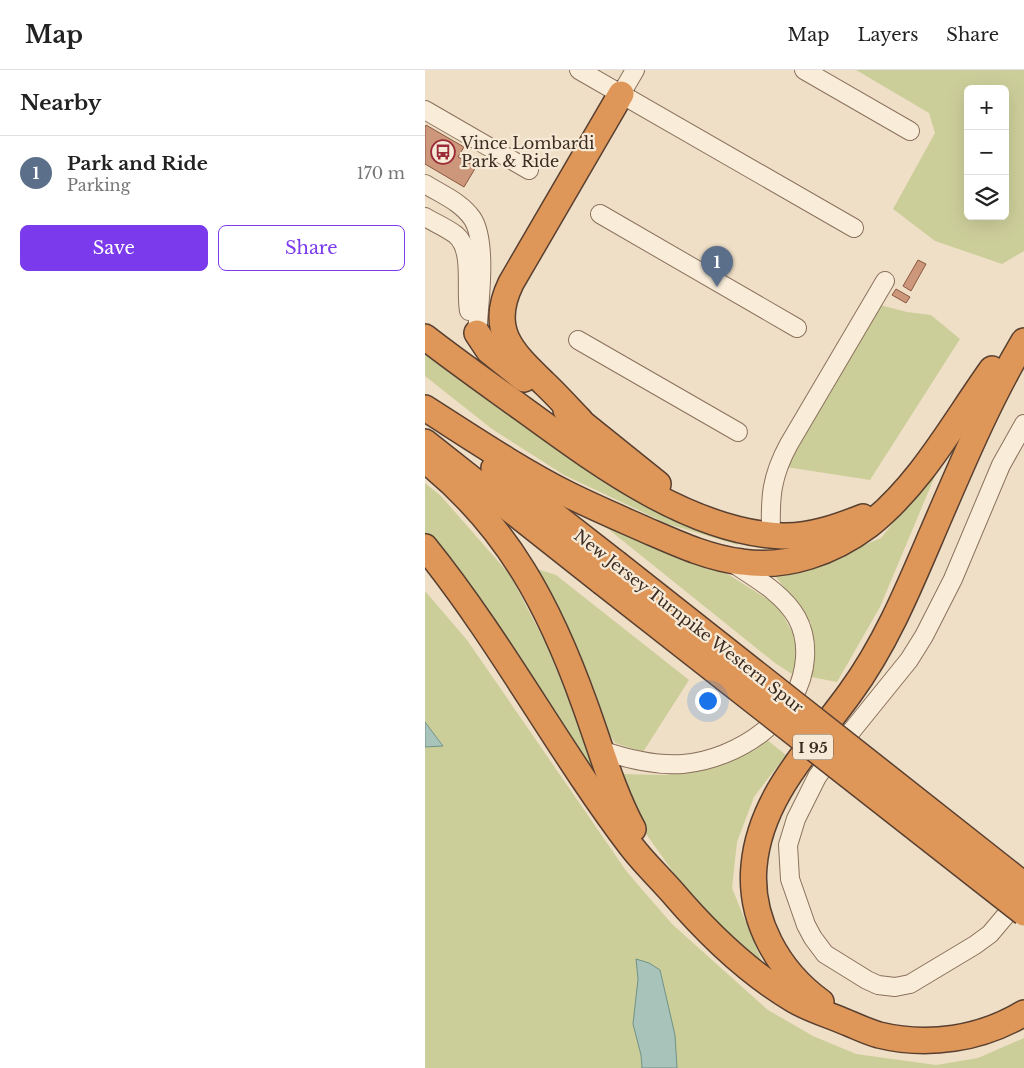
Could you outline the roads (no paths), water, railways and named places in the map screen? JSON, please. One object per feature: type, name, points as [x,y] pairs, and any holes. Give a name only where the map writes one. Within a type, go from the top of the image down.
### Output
[{"type":"highway","points":[[580,420],[533,374],[511,348],[502,324],[501,308],[511,283],[621,94]]},
{"type":"highway","points":[[425,408],[504,458],[566,494],[670,540],[728,560],[755,563],[797,560],[822,553],[863,529],[894,501],[925,465],[1024,326]]},
{"type":"highway","points":[[477,333],[484,346],[494,356],[580,420],[687,511]]},
{"type":"highway","points":[[425,337],[489,386],[622,477],[687,511],[724,526],[782,536],[808,534],[835,527],[873,513],[894,501]]},
{"type":"highway","points":[[847,1022],[815,998],[793,977],[774,951],[768,938],[757,910],[753,882],[754,864],[761,832],[772,802],[784,781],[851,691],[893,622],[995,391],[1024,341]]},
{"type":"highway","name":"New Jersey Turnpike Western Spur","points":[[425,413],[609,572],[1024,914]]},
{"type":"highway","name":"New Jersey Turnpike Western Spur","points":[[425,442],[609,572],[1024,885]]},
{"type":"highway","points":[[425,460],[453,483],[476,506],[509,549],[530,581],[564,648],[627,818],[647,854],[672,892]]},
{"type":"highway","points":[[425,547],[451,580],[631,846],[697,921],[719,943],[761,977],[794,1000],[810,1008],[877,1034],[892,1037],[936,1040],[967,1036],[982,1032],[1024,1013]]},
{"type":"lane","points":[[579,70],[854,228]]},
{"type":"lane","points":[[621,94],[635,70]]},
{"type":"lane","points":[[804,70],[910,131]]},
{"type":"lane","points":[[425,110],[529,170]]},
{"type":"lane","points":[[425,184],[450,199],[465,211],[472,218],[479,232],[481,248],[477,333]]},
{"type":"lane","points":[[600,214],[797,328]]},
{"type":"lane","points":[[425,217],[457,236],[465,248],[469,309],[477,333]]},
{"type":"lane","points":[[771,534],[771,490],[777,467],[885,281]]},
{"type":"lane","points":[[578,340],[738,432]]},
{"type":"lane","points":[[1024,424],[1001,464],[957,570],[924,636],[909,660],[833,754],[817,777],[796,818],[788,845],[790,880],[806,925],[813,938],[825,954],[878,985],[895,987],[910,984],[975,945],[1002,922],[1024,894]]},
{"type":"lane","points":[[601,750],[620,757],[660,764],[684,764],[708,759],[736,748],[761,733],[784,711],[793,698],[803,677],[806,654],[803,630],[791,609],[774,591],[728,560]]},
{"type":"water","points":[[425,722],[443,746],[425,747]]},
{"type":"water","points":[[636,959],[649,963],[660,970],[675,1035],[677,1068],[642,1068],[641,1055],[633,1024],[638,979]]},
{"type":"place","name":"Vince Lombardi Park & Ride","points":[[443,152]]},
{"type":"place","name":"Park and Ride","points":[[717,287]]}]
